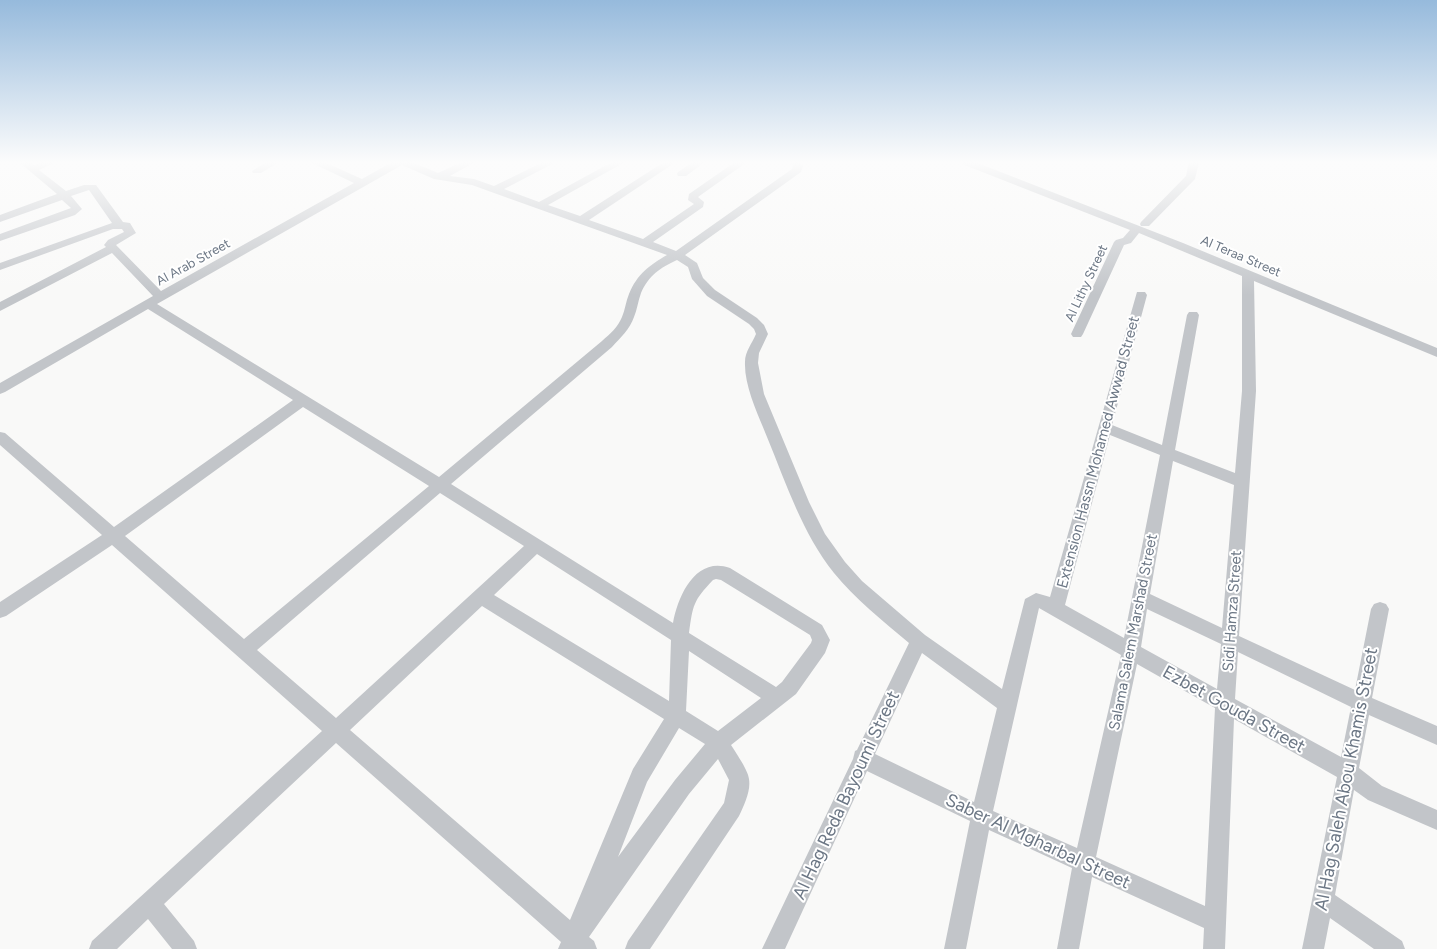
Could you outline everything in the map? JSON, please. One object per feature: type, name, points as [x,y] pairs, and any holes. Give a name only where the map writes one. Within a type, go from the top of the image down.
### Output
[{"type":"street","points":[[0,218],[33,206]]},
{"type":"street","points":[[0,238],[71,213],[78,209],[75,206]]},
{"type":"street","points":[[106,206],[119,224]]},
{"type":"street","name":"Al Arab Street","points":[[0,388],[321,206]]},
{"type":"street","points":[[540,206],[677,256],[693,265],[698,279],[711,293],[760,328],[762,334],[752,353],[751,363],[757,394],[798,495],[819,538],[839,567],[856,586],[919,642],[1007,704],[981,816],[955,949]]},
{"type":"street","points":[[580,221],[603,206]]},
{"type":"street","points":[[643,244],[697,206]]},
{"type":"street","points":[[244,650],[607,344],[620,331],[628,318],[634,293],[648,273],[654,268],[677,256],[746,206]]},
{"type":"street","name":"Al Teraa Street","points":[[1089,206],[1437,353]]},
{"type":"street","points":[[1140,227],[1161,206]]},
{"type":"street","points":[[0,267],[119,224],[126,225],[130,233],[110,243],[154,300],[304,400],[776,697]]},
{"type":"street","name":"Al Lithy Street","points":[[1077,334],[1120,242],[1127,241],[1140,227]]},
{"type":"street","points":[[0,307],[113,248]]},
{"type":"street","name":"Sidi Hamza Street","points":[[1214,949],[1225,704],[1248,391],[1248,274]]},
{"type":"street","name":"Extension Hassn Mohamed Awwad Street","points":[[1055,609],[1141,295]]},
{"type":"street","name":"Salama Salem Marshad Street","points":[[1068,949],[1084,863],[1131,652],[1193,315]]},
{"type":"street","points":[[0,611],[113,536],[304,400]]},
{"type":"street","points":[[1105,428],[1242,482]]},
{"type":"street","points":[[0,437],[336,730],[577,946]]},
{"type":"street","points":[[100,949],[536,545]]},
{"type":"street","points":[[716,572],[724,573],[816,630],[821,640],[819,647],[789,688],[719,742],[682,787],[647,836],[577,946],[640,776],[676,716],[678,704],[680,636],[684,609],[691,592],[707,574],[716,572]]},
{"type":"street","points":[[481,596],[719,742],[739,779],[737,794],[732,809],[636,949]]},
{"type":"street","points":[[1141,598],[1361,702],[1437,736]]},
{"type":"street","name":"Ezbet Gouda Street","points":[[1007,704],[1031,604],[1034,601],[1039,600],[1348,772],[1375,793],[1437,820]]},
{"type":"street","name":"Al Hag Saleh Abou Khamis Street","points":[[1316,947],[1322,899],[1380,610]]},
{"type":"street","name":"Al Hag Reda Bayoumi Street","points":[[773,949],[862,758],[919,642]]},
{"type":"street","name":"Saber Al Mgharbal Street","points":[[862,758],[981,816],[1215,922]]},
{"type":"street","points":[[1322,899],[1394,949]]},
{"type":"street","points":[[150,904],[186,949]]}]
